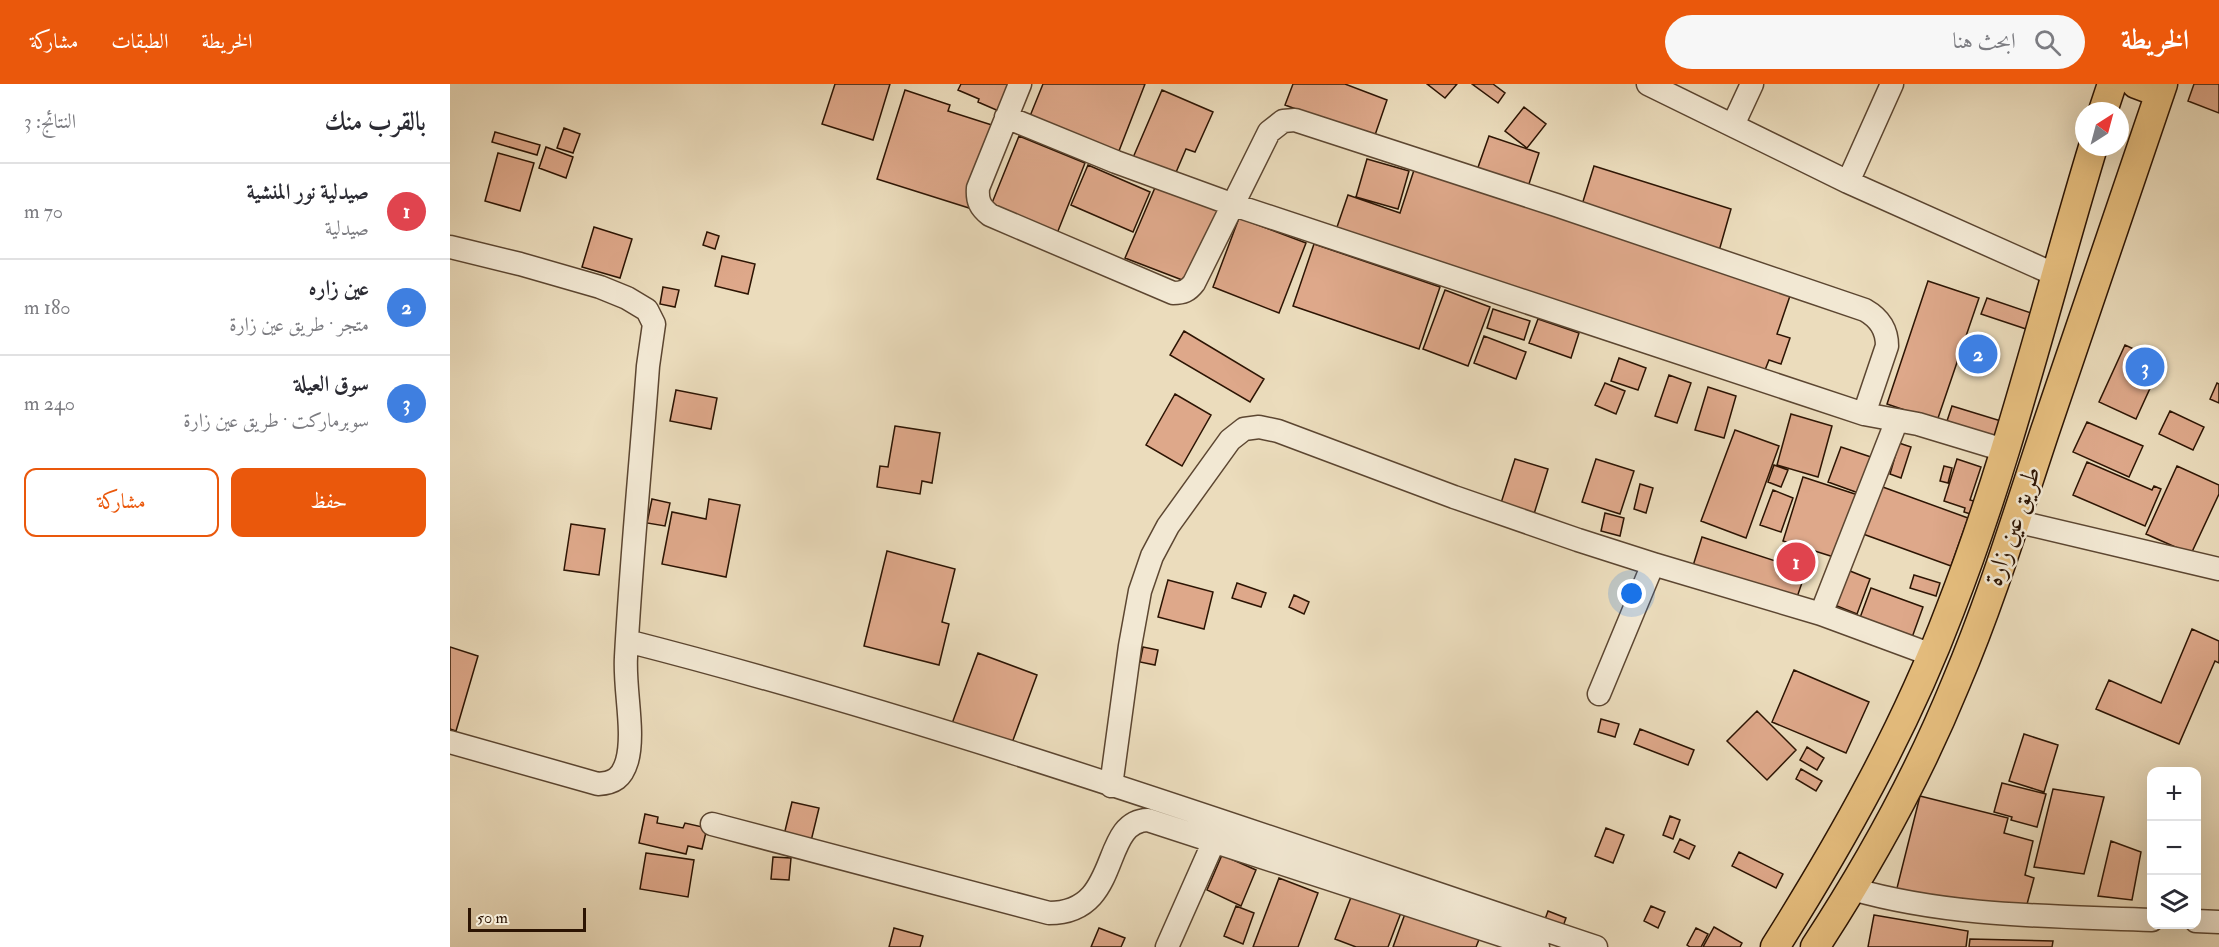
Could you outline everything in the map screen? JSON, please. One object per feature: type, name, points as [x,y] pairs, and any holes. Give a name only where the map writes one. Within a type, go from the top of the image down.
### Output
[{"type":"main road","points":[[2106,102],[2112,84]]},
{"type":"main road","name":"طريق عين زارة","points":[[1815,947],[1852,889],[1909,786],[1939,723],[1973,640],[2015,521],[2153,87]]},
{"type":"main road","name":"طريق عين زارة","points":[[1775,947],[1859,806],[1894,740],[1932,655],[1966,569],[2033,360],[2090,156]]},
{"type":"street","points":[[1020,84],[978,188],[977,200],[982,208],[990,215],[1173,293],[1189,290],[1194,283],[1269,132],[1278,124],[1289,120],[1556,205],[1872,314],[1885,331],[1887,346],[1864,414]]},
{"type":"street","points":[[1648,84],[1848,183],[2056,275]]},
{"type":"street","points":[[1733,125],[1752,84]]},
{"type":"street","points":[[1848,183],[1892,84]]},
{"type":"street","points":[[1006,117],[1116,162],[1234,205],[1864,414],[1918,424],[2004,450]]},
{"type":"street","points":[[450,247],[600,287],[627,298],[647,310],[654,324],[648,366],[627,641],[625,677],[630,749],[621,774],[611,783],[598,784],[450,742]]},
{"type":"street","points":[[1821,614],[1897,420]]},
{"type":"street","points":[[1111,786],[1130,646],[1140,591],[1152,556],[1168,526],[1215,459],[1230,440],[1244,429],[1259,427],[1278,431],[1454,497],[1653,564],[1821,614],[1932,655]]},
{"type":"street","points":[[2015,521],[2219,569]]},
{"type":"street","points":[[1599,694],[1653,564]]},
{"type":"street","points":[[627,641],[783,683],[1051,765],[1596,947]]},
{"type":"street","points":[[712,824],[1049,913],[1074,910],[1085,903],[1094,894],[1123,832],[1134,822],[1155,821],[1538,947]]},
{"type":"street","points":[[1167,947],[1214,841]]},
{"type":"street","points":[[1852,889],[1902,902],[1952,910],[2147,920]]},
{"type":"street","points":[[2201,921],[2219,922]]},
{"type":"building","points":[[835,84],[890,84],[873,140],[822,124]]},
{"type":"building","points":[[961,84],[1013,84],[1001,112],[958,90]]},
{"type":"building","points":[[1043,84],[1145,84],[1117,156],[1028,121]]},
{"type":"building","points":[[1293,84],[1345,84],[1387,100],[1374,138],[1285,105]]},
{"type":"building","points":[[1427,84],[1457,84],[1445,98]]},
{"type":"building","points":[[1472,84],[1493,84],[1505,93],[1498,103]]},
{"type":"building","points":[[2194,84],[2219,84],[2219,113],[2188,101]]},
{"type":"building","points":[[905,90],[950,105],[948,111],[995,126],[969,208],[877,179]]},
{"type":"building","points":[[1162,90],[1213,112],[1195,152],[1186,149],[1174,177],[1132,160]]},
{"type":"building","points":[[1524,107],[1546,124],[1527,148],[1505,131]]},
{"type":"building","points":[[564,128],[580,134],[573,153],[557,148]]},
{"type":"building","points":[[495,132],[540,145],[537,155],[492,142]]},
{"type":"building","points":[[1019,136],[1085,163],[1056,236],[990,208]]},
{"type":"building","points":[[1489,136],[1539,153],[1527,190],[1476,173]]},
{"type":"building","points":[[546,147],[573,157],[566,178],[539,168]]},
{"type":"building","points":[[498,153],[534,163],[520,211],[485,201]]},
{"type":"building","points":[[1367,159],[1409,171],[1398,209],[1356,197]]},
{"type":"building","points":[[1088,165],[1150,192],[1133,232],[1071,205]]},
{"type":"building","points":[[1594,166],[1731,209],[1719,251],[1581,208]]},
{"type":"building","points":[[1415,167],[1792,290],[1777,334],[1790,338],[1781,364],[1769,360],[1765,370],[1336,230],[1348,195],[1400,213]]},
{"type":"building","points":[[1157,183],[1221,209],[1190,283],[1125,258]]},
{"type":"building","points":[[1239,218],[1306,243],[1279,313],[1213,287]]},
{"type":"building","points":[[594,227],[632,239],[620,278],[582,267]]},
{"type":"building","points":[[707,232],[719,236],[715,249],[703,245]]},
{"type":"building","points":[[1314,244],[1440,287],[1419,349],[1293,306]]},
{"type":"building","points":[[722,256],[755,264],[748,294],[715,286]]},
{"type":"building","points":[[1928,281],[1979,298],[1937,421],[1887,404]]},
{"type":"building","points":[[663,287],[679,290],[675,307],[660,304]]},
{"type":"building","points":[[1445,290],[1490,307],[1468,366],[1423,349]]},
{"type":"building","points":[[1987,298],[2037,315],[2032,331],[1981,314]]},
{"type":"building","points":[[1493,309],[1530,321],[1524,340],[1487,328]]},
{"type":"building","points":[[1538,319],[1579,333],[1571,358],[1529,343]]},
{"type":"building","points":[[1184,331],[1264,379],[1250,402],[1170,355]]},
{"type":"building","points":[[1484,336],[1526,352],[1516,379],[1474,363]]},
{"type":"building","points":[[2125,345],[2162,362],[2136,419],[2099,402]]},
{"type":"building","points":[[1619,358],[1646,368],[1638,390],[1611,381]]},
{"type":"building","points":[[1669,375],[1691,383],[1677,423],[1655,416]]},
{"type":"building","points":[[1605,383],[1625,391],[1616,414],[1595,405]]},
{"type":"building","points":[[2217,383],[2219,384],[2219,403],[2210,399]]},
{"type":"building","points":[[1708,387],[1736,396],[1724,438],[1695,430]]},
{"type":"building","points":[[676,390],[717,398],[711,429],[670,421]]},
{"type":"building","points":[[1175,394],[1211,415],[1182,466],[1146,445]]},
{"type":"building","points":[[1952,406],[2001,421],[1996,437],[1947,421]]},
{"type":"building","points":[[2170,411],[2204,427],[2193,450],[2159,434]]},
{"type":"building","points":[[1791,414],[1832,426],[1818,477],[1777,465]]},
{"type":"building","points":[[2087,422],[2143,446],[2129,477],[2073,452]]},
{"type":"building","points":[[895,426],[940,433],[932,483],[922,481],[920,494],[877,487],[880,466],[888,467]]},
{"type":"building","points":[[1735,430],[1779,446],[1746,538],[1701,521]]},
{"type":"building","points":[[1899,443],[1911,447],[1901,478],[1890,474]]},
{"type":"building","points":[[1841,447],[1877,459],[1864,495],[1828,482]]},
{"type":"building","points":[[1515,459],[1548,469],[1534,514],[1501,503]]},
{"type":"building","points":[[1596,459],[1634,471],[1620,514],[1582,502]]},
{"type":"building","points":[[1957,459],[1981,467],[1970,500],[1982,503],[1977,516],[1964,512],[1965,508],[1944,501]]},
{"type":"building","points":[[2087,462],[2152,490],[2154,486],[2161,489],[2145,526],[2073,495]]},
{"type":"building","points":[[1774,465],[1788,470],[1781,487],[1768,482]]},
{"type":"building","points":[[1944,466],[1952,468],[1948,483],[1940,481]]},
{"type":"building","points":[[2177,466],[2219,485],[2219,494],[2191,554],[2146,534]]},
{"type":"building","points":[[1803,477],[1858,495],[1837,558],[1783,541]]},
{"type":"building","points":[[1640,484],[1653,488],[1646,513],[1634,509]]},
{"type":"building","points":[[1880,486],[1968,518],[1951,566],[1863,534]]},
{"type":"building","points":[[1773,490],[1793,498],[1781,532],[1760,525]]},
{"type":"building","points":[[652,499],[670,503],[665,526],[647,523]]},
{"type":"building","points":[[709,499],[740,505],[726,577],[662,564],[672,512],[706,519]]},
{"type":"building","points":[[1605,513],[1624,518],[1620,536],[1601,531]]},
{"type":"building","points":[[571,524],[605,529],[599,575],[564,570]]},
{"type":"building","points":[[1702,537],[1806,571],[1795,603],[1692,569]]},
{"type":"building","points":[[887,551],[955,569],[942,622],[949,624],[939,665],[864,646]]},
{"type":"building","points":[[1845,569],[1870,579],[1857,614],[1832,604]]},
{"type":"building","points":[[1914,575],[1940,583],[1936,596],[1910,588]]},
{"type":"building","points":[[1168,580],[1213,592],[1204,629],[1158,617]]},
{"type":"building","points":[[1237,583],[1266,593],[1261,607],[1232,598]]},
{"type":"building","points":[[1871,588],[1923,607],[1910,643],[1858,623]]},
{"type":"building","points":[[1294,595],[1309,602],[1304,614],[1289,607]]},
{"type":"building","points":[[2192,629],[2219,641],[2219,663],[2215,661],[2179,744],[2096,709],[2109,680],[2161,703]]},
{"type":"building","points":[[450,647],[478,656],[456,731],[450,729]]},
{"type":"building","points":[[1143,647],[1158,650],[1155,665],[1140,662]]},
{"type":"building","points":[[978,653],[1037,675],[1009,751],[950,729]]},
{"type":"building","points":[[1794,670],[1869,702],[1846,753],[1772,722]]},
{"type":"building","points":[[1757,711],[1796,750],[1767,780],[1727,741]]},
{"type":"building","points":[[1601,719],[1619,724],[1615,737],[1598,732]]},
{"type":"building","points":[[1640,729],[1694,750],[1688,765],[1634,744]]},
{"type":"building","points":[[2024,734],[2058,745],[2044,792],[2009,781]]},
{"type":"building","points":[[1807,747],[1824,758],[1817,770],[1800,760]]},
{"type":"building","points":[[1801,769],[1822,781],[1816,791],[1796,779]]},
{"type":"building","points":[[2002,783],[2046,794],[2037,827],[2011,820],[2012,817],[1994,812]]},
{"type":"building","points":[[2053,789],[2104,797],[2084,874],[2034,867]]},
{"type":"building","points":[[1920,796],[2008,818],[2004,833],[2033,841],[2025,875],[2034,878],[2026,908],[1896,892]]},
{"type":"building","points":[[792,802],[819,808],[811,841],[784,835]]},
{"type":"building","points":[[645,814],[658,817],[657,823],[683,828],[685,823],[707,828],[702,849],[688,846],[686,854],[639,843]]},
{"type":"building","points":[[1670,816],[1680,820],[1673,839],[1663,835]]},
{"type":"building","points":[[1606,828],[1624,835],[1613,863],[1595,856]]},
{"type":"building","points":[[1680,839],[1695,846],[1689,859],[1674,852]]},
{"type":"building","points":[[2111,841],[2141,852],[2132,900],[2098,896]]},
{"type":"building","points":[[1739,852],[1783,874],[1776,888],[1732,866]]},
{"type":"building","points":[[646,853],[694,860],[688,897],[640,889]]},
{"type":"building","points":[[1222,855],[1256,870],[1241,906],[1207,890]]},
{"type":"building","points":[[773,857],[791,858],[789,880],[771,879]]},
{"type":"building","points":[[1279,878],[1318,893],[1298,947],[1253,947]]},
{"type":"building","points":[[1353,892],[1402,910],[1388,947],[1356,947],[1335,939]]},
{"type":"building","points":[[1236,906],[1254,913],[1243,944],[1224,936]]},
{"type":"building","points":[[1651,906],[1665,912],[1658,928],[1644,921]]},
{"type":"building","points":[[1406,911],[1480,937],[1476,947],[1393,947]]},
{"type":"building","points":[[1548,911],[1566,918],[1562,929],[1544,922]]},
{"type":"building","points":[[1874,915],[1968,931],[1966,947],[1868,947]]},
{"type":"building","points":[[1714,927],[1742,943],[1740,947],[1703,947]]},
{"type":"building","points":[[894,928],[923,936],[920,947],[889,947]]},
{"type":"building","points":[[1099,928],[1125,938],[1121,947],[1091,947]]},
{"type":"building","points":[[1696,928],[1708,934],[1701,947],[1690,947],[1687,945]]},
{"type":"building","points":[[1970,939],[2053,941],[2052,947],[1969,947]]},
{"type":"place","name":"عين زاره","points":[[1978,354]]},
{"type":"place","name":"سوق العيلة","points":[[2145,367]]},
{"type":"place","name":"صيدلية نور المنشية","points":[[1796,562]]}]
